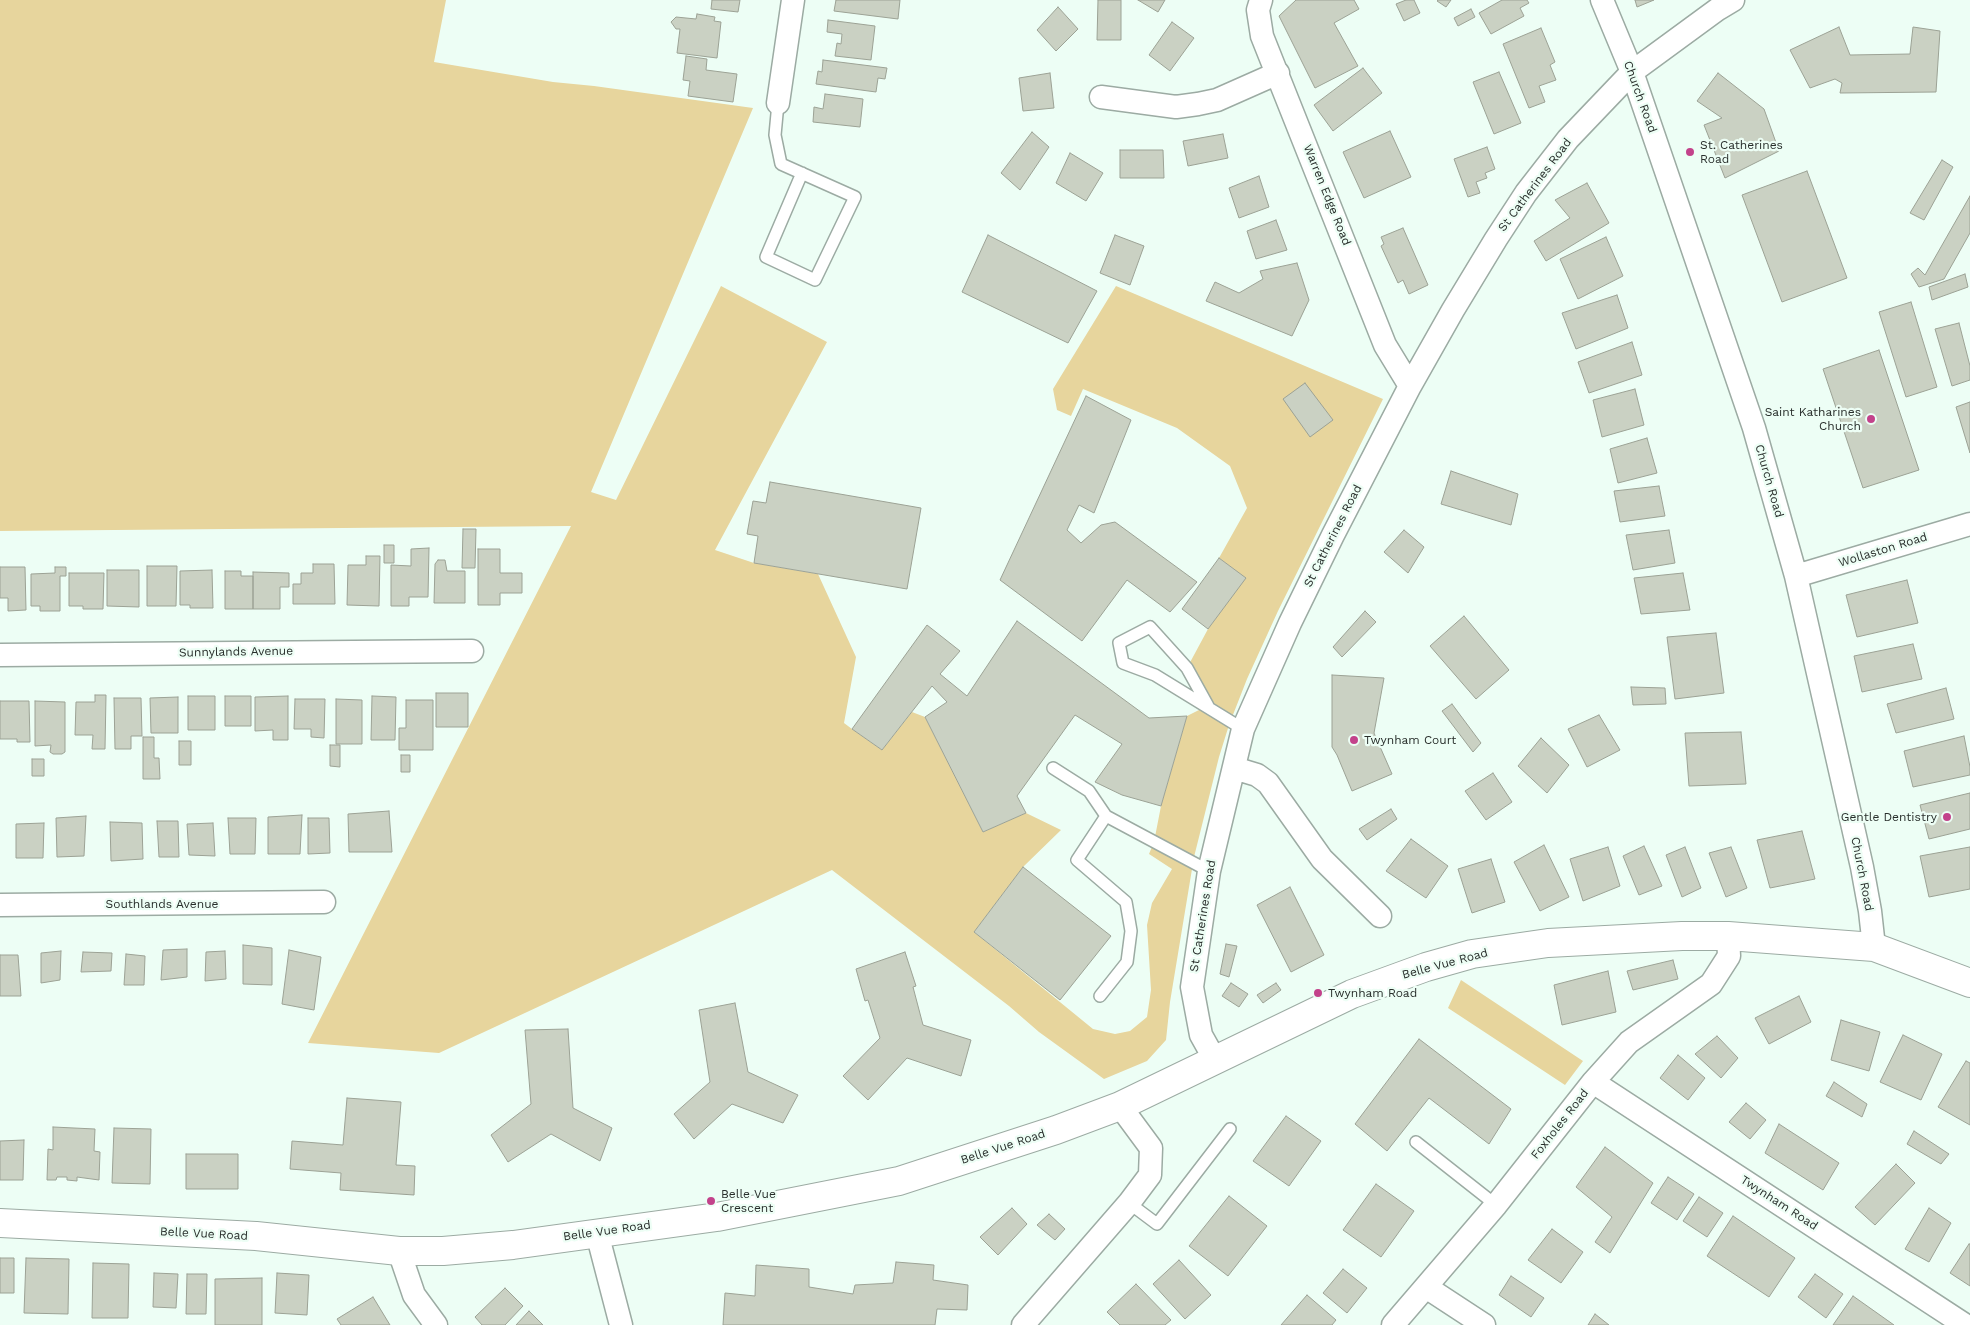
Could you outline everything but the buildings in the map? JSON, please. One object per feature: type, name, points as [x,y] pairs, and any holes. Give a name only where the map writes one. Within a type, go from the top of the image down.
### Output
[{"type":"main road","name":"Belle Vue Road","points":[[0,1223],[256,1236],[399,1250],[443,1251],[512,1245],[718,1217],[899,1181],[1056,1130],[1120,1106],[1352,994],[1426,967],[1472,954],[1548,942],[1682,936],[1728,936],[1874,948],[1970,983]]},
{"type":"street","points":[[778,103],[793,0]]},
{"type":"street","name":"Warren Edge Road","points":[[1261,0],[1258,10],[1262,36],[1386,345],[1410,386]]},
{"type":"street","name":"Church Road","points":[[1602,0],[1632,72],[1751,419],[1796,576],[1862,868],[1870,911],[1874,948]]},
{"type":"street","name":"St Catherines Road","points":[[1216,1060],[1201,1035],[1192,987],[1209,872],[1243,729],[1290,623],[1333,535],[1410,386],[1496,239],[1526,193],[1568,139],[1632,72],[1718,9],[1734,0]]},
{"type":"street","points":[[1101,97],[1176,106],[1198,104],[1216,100],[1278,73]]},
{"type":"street","name":"Wollaston Road","points":[[1796,576],[1969,531]]},
{"type":"street","name":"Sunnylands Avenue","points":[[0,655],[472,651]]},
{"type":"street","points":[[1234,768],[1257,775],[1268,783],[1322,859],[1380,916]]},
{"type":"street","name":"Southlands Avenue","points":[[0,905],[324,902]]},
{"type":"street","name":"Foxholes Road","points":[[1393,1325],[1496,1205],[1593,1082],[1629,1042],[1711,984],[1728,956],[1728,936]]},
{"type":"street","name":"Twynham Road","points":[[1593,1082],[1965,1325]]},
{"type":"street","points":[[1022,1325],[1150,1175],[1151,1148],[1120,1106]]},
{"type":"street","points":[[597,1233],[621,1325]]},
{"type":"street","points":[[399,1250],[414,1295],[436,1325]]},
{"type":"street","points":[[1426,1287],[1484,1325]]},
{"type":"lane","points":[[778,103],[775,135],[781,164],[802,173],[855,197],[815,280],[766,257],[802,173]]},
{"type":"lane","points":[[1208,706],[1187,668],[1150,626],[1119,643],[1123,663],[1156,675],[1243,729]]},
{"type":"lane","points":[[1053,768],[1089,790],[1106,816],[1209,872]]},
{"type":"lane","points":[[1100,996],[1127,962],[1131,931],[1126,902],[1077,860],[1106,816]]},
{"type":"lane","points":[[1128,1203],[1157,1224],[1230,1129]]},
{"type":"lane","points":[[1416,1142],[1496,1205]]},
{"type":"shaded area","points":[[0,0],[446,0],[434,62],[553,82],[753,108],[591,492],[616,500],[721,286],[827,342],[715,550],[754,563],[818,574],[856,657],[844,723],[882,750],[912,712],[925,717],[983,832],[1026,813],[1061,830],[1023,867],[974,932],[1093,1029],[1115,1034],[1130,1031],[1147,1017],[1151,990],[1147,925],[1152,903],[1172,869],[1149,854],[1154,842],[1161,806],[1187,716],[1207,706],[1187,668],[1208,629],[1245,578],[1219,558],[1247,508],[1230,466],[1177,428],[1083,389],[1071,416],[1057,410],[1053,389],[1116,286],[1383,399],[1278,611],[1247,679],[1229,725],[1194,857],[1170,1002],[1166,1040],[1147,1061],[1104,1079],[1039,1032],[1009,1006],[832,870],[439,1053],[308,1043],[571,526],[0,531]]},
{"type":"shaded area","points":[[1461,980],[1583,1061],[1565,1085],[1448,1008]]},
{"type":"place","name":"St. Catherines Road","points":[[1690,152]]},
{"type":"place","name":"Saint Katharines Church","points":[[1871,419]]},
{"type":"place","name":"Twynham Court","points":[[1354,740]]},
{"type":"place","name":"Gentle Dentistry","points":[[1947,817]]},
{"type":"place","name":"Twynham Road","points":[[1318,993]]},
{"type":"place","name":"Belle Vue Crescent","points":[[711,1201]]}]
